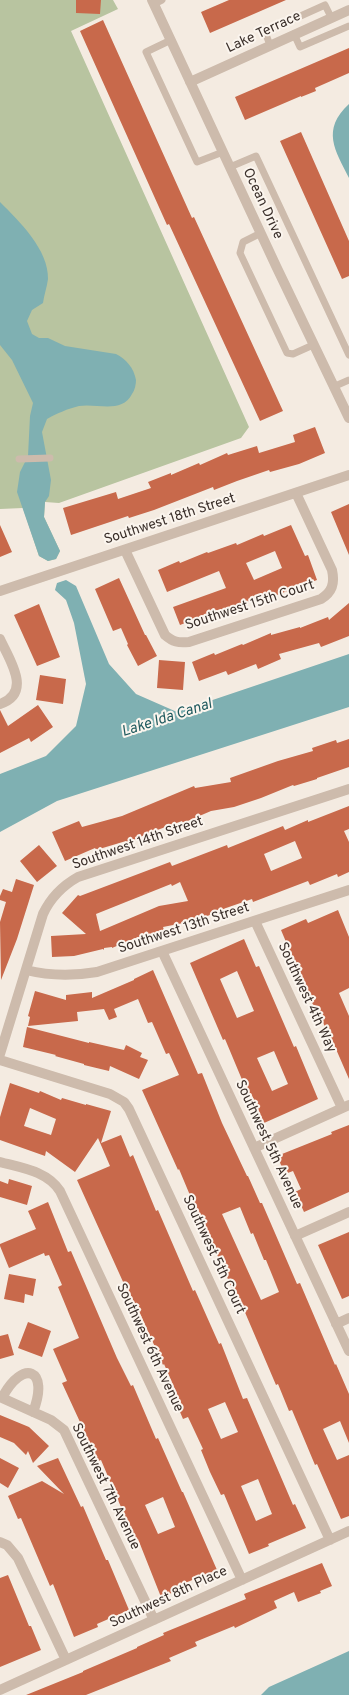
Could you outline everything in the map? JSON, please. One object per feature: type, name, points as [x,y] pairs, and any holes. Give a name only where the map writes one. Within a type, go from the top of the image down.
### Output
[{"type":"street","name":"Ocean Drive","points":[[156,1],[171,40],[190,82],[333,387],[349,418]]},
{"type":"street","name":"Lake Terrace","points":[[190,82],[349,10]]},
{"type":"street","name":"Southwest 18th Street","points":[[0,591],[349,475]]},
{"type":"street","name":"Southwest 15th Court","points":[[125,550],[165,635],[172,641],[180,643],[189,642],[320,599],[330,591],[334,579],[332,570],[296,493]]},
{"type":"street","points":[[0,639],[17,675],[18,683],[16,692],[0,704]]},
{"type":"street","name":"Southwest 14th Street","points":[[0,1054],[46,906],[57,892],[70,881],[349,789]]},
{"type":"street","name":"Southwest 13th Street","points":[[26,970],[59,975],[78,975],[97,972],[349,891]]},
{"type":"street","name":"Southwest 4th Way","points":[[255,921],[346,1107]]},
{"type":"street","name":"Southwest 5th Avenue","points":[[162,951],[349,1351]]},
{"type":"street","name":"Southwest 5th Court","points":[[0,1060],[110,1094],[120,1100],[129,1109],[330,1540]]},
{"type":"street","points":[[254,1148],[346,1107]]},
{"type":"street","name":"Southwest 6th Avenue","points":[[0,1162],[43,1174],[53,1181],[60,1191],[242,1580]]},
{"type":"street","points":[[295,1236],[349,1212]]},
{"type":"street","points":[[336,1324],[349,1318]]},
{"type":"street","points":[[1,1398],[18,1377],[28,1372],[31,1373],[39,1383],[39,1391],[33,1412]]},
{"type":"street","name":"Southwest 7th Avenue","points":[[1,1398],[58,1424],[64,1430],[154,1620]]},
{"type":"street","name":"Southwest 8th Place","points":[[0,1690],[349,1531]]},
{"type":"street","points":[[0,1542],[7,1545],[18,1558],[66,1660]]},
{"type":"lane","points":[[270,45],[264,32],[326,5],[331,18]]},
{"type":"lane","points":[[294,34],[300,47],[349,26]]},
{"type":"lane","points":[[171,40],[146,52],[149,59],[197,162],[223,152]]},
{"type":"lane","points":[[230,167],[256,156],[349,355]]},
{"type":"lane","points":[[261,233],[243,242],[240,253],[287,353],[293,354],[314,345]]},
{"type":"lane","points":[[333,387],[349,380]]},
{"type":"lane","points":[[19,459],[50,458]]},
{"type":"green space","points":[[0,0],[113,0],[118,9],[71,31],[249,427],[241,438],[59,503],[45,502],[44,517],[60,551],[56,559],[48,561],[39,556],[23,508],[0,509]]},
{"type":"water","points":[[349,104],[349,178],[335,149],[333,131],[340,113]]},
{"type":"water","points":[[0,202],[32,237],[44,257],[47,268],[48,279],[43,303],[32,310],[27,321],[32,334],[39,338],[48,338],[65,346],[116,354],[129,364],[136,380],[133,392],[128,400],[122,404],[116,406],[79,406],[70,408],[47,419],[42,432],[51,480],[49,496],[45,502],[44,517],[60,551],[56,559],[48,561],[39,556],[17,492],[20,472],[28,456],[30,416],[33,403],[12,360],[0,345]]},
{"type":"water","name":"Lake Ida Canal","points":[[66,580],[76,586],[109,664],[136,694],[177,712],[349,654],[349,707],[57,801],[0,832],[0,774],[46,756],[76,726],[86,684],[74,623],[66,600],[55,590],[57,583]]},
{"type":"water","points":[[349,1651],[349,1695],[261,1695],[269,1687]]},
{"type":"building","points":[[76,0],[101,0],[100,14],[76,13]]},
{"type":"building","points":[[229,0],[286,0],[210,33],[201,12]]},
{"type":"building","points":[[103,20],[192,218],[194,217],[283,411],[260,421],[169,224],[167,225],[80,31]]},
{"type":"building","points":[[349,48],[349,73],[315,88],[316,91],[245,120],[235,97]]},
{"type":"building","points":[[301,132],[349,241],[349,276],[342,279],[280,141]]},
{"type":"building","points":[[315,427],[325,453],[299,464],[270,472],[269,470],[214,490],[213,487],[154,510],[129,518],[128,516],[71,535],[63,508],[116,492],[118,499],[151,488],[148,482],[171,473],[171,475],[199,463],[200,465],[227,453],[228,455],[257,446],[259,453],[295,442],[293,435]]},
{"type":"building","points":[[349,504],[349,555],[331,512]]},
{"type":"building","points":[[0,525],[12,552],[0,557]]},
{"type":"building","points":[[291,525],[305,556],[308,555],[317,580],[266,599],[264,595],[209,617],[208,614],[180,625],[173,607],[226,588],[219,571],[167,592],[158,570],[179,561],[180,563],[207,552],[208,553],[236,543],[237,545],[263,534],[264,536]],"holes":[[[275,551],[282,568],[254,580],[246,563]]]},
{"type":"building","points":[[119,578],[145,635],[157,656],[138,666],[127,645],[128,644],[121,628],[113,631],[95,589]]},
{"type":"building","points":[[349,603],[349,636],[321,647],[319,643],[279,654],[281,659],[258,669],[256,664],[228,675],[226,671],[199,681],[192,662],[214,653],[215,655],[242,644],[243,645],[271,633],[271,635],[300,628],[328,617],[329,620]]},
{"type":"building","points":[[39,604],[60,657],[37,666],[14,615]]},
{"type":"building","points":[[159,660],[185,662],[183,690],[157,688]]},
{"type":"building","points":[[40,675],[66,679],[63,704],[36,700]]},
{"type":"building","points":[[38,705],[53,727],[31,742],[29,738],[0,753],[0,710],[8,726]]},
{"type":"building","points":[[349,739],[349,767],[317,779],[294,786],[293,785],[234,807],[211,811],[183,823],[182,821],[149,833],[127,843],[126,841],[96,850],[95,848],[65,861],[52,832],[79,821],[82,827],[122,816],[194,786],[195,788],[231,782],[230,778],[278,761],[313,751],[312,748],[336,740],[337,743]]},
{"type":"building","points":[[349,806],[349,829],[344,831],[349,842],[349,872],[338,877],[337,874],[310,885],[308,881],[253,902],[252,899],[226,908],[198,920],[163,927],[164,930],[139,938],[138,937],[112,948],[104,948],[104,950],[74,956],[52,957],[51,936],[86,934],[62,913],[78,895],[80,896],[170,862],[172,866],[227,845],[228,848],[283,826],[285,830],[308,820],[308,822]],"holes":[[[295,841],[302,858],[271,871],[264,854]],[[180,882],[188,901],[159,906],[100,931],[96,914],[171,884],[172,886]]]},
{"type":"building","points":[[39,845],[57,866],[37,882],[20,861]]},
{"type":"building","points":[[16,879],[34,885],[17,939],[1,980],[0,922],[6,902],[0,900],[0,896],[3,889],[12,892]]},
{"type":"building","points":[[338,910],[349,937],[349,988],[339,993],[349,1016],[349,1079],[316,1006],[314,1007],[281,930],[306,919],[308,923]]},
{"type":"building","points":[[244,939],[256,967],[259,966],[294,1047],[296,1046],[318,1099],[264,1123],[251,1093],[248,1094],[225,1039],[223,1040],[190,963]],"holes":[[[237,971],[254,1011],[237,1018],[220,979]],[[274,1051],[288,1084],[272,1091],[257,1058]]]},
{"type":"building","points":[[153,970],[198,1074],[202,1073],[222,1123],[260,1203],[262,1203],[297,1284],[300,1283],[349,1394],[349,1443],[340,1421],[323,1429],[337,1460],[349,1455],[349,1516],[341,1519],[317,1464],[315,1465],[292,1410],[289,1411],[278,1384],[276,1385],[241,1303],[239,1304],[142,1090],[179,1075],[169,1053],[166,1054],[152,1022],[148,1023],[138,999],[114,1009],[117,1017],[109,1020],[104,1009],[77,1012],[78,1021],[28,1026],[30,1017],[28,1016],[35,991],[66,1000],[66,995],[92,992],[92,998]],"holes":[[[240,1207],[251,1234],[253,1233],[279,1292],[261,1300],[222,1214]]]},
{"type":"building","points":[[27,1027],[89,1043],[124,1050],[126,1045],[142,1053],[140,1057],[148,1060],[139,1079],[110,1066],[109,1071],[84,1065],[55,1056],[56,1055],[23,1047]]},
{"type":"building","points":[[10,1083],[39,1093],[40,1091],[61,1100],[62,1098],[111,1111],[101,1143],[121,1135],[130,1157],[133,1155],[156,1211],[158,1210],[193,1291],[195,1290],[219,1344],[221,1343],[243,1399],[247,1398],[293,1505],[295,1504],[306,1528],[268,1544],[269,1546],[249,1554],[224,1494],[221,1495],[210,1472],[201,1450],[203,1449],[188,1417],[183,1419],[174,1398],[178,1396],[164,1364],[163,1365],[126,1284],[124,1284],[77,1180],[110,1166],[98,1138],[75,1172],[46,1151],[45,1156],[0,1140],[0,1117]],"holes":[[[30,1108],[56,1119],[51,1135],[24,1126]],[[225,1402],[238,1432],[221,1439],[208,1409]],[[258,1479],[272,1514],[256,1521],[241,1486]]]},
{"type":"building","points":[[349,1125],[349,1192],[304,1212],[295,1192],[301,1189],[293,1171],[285,1174],[277,1156],[332,1134],[331,1132]]},
{"type":"building","points":[[9,1179],[32,1186],[27,1205],[0,1197],[0,1181],[8,1184]]},
{"type":"building","points":[[48,1202],[68,1252],[71,1251],[117,1358],[131,1386],[133,1385],[156,1439],[158,1438],[217,1570],[180,1585],[182,1589],[161,1597],[138,1539],[135,1540],[101,1460],[98,1461],[62,1383],[67,1381],[53,1349],[79,1338],[58,1287],[62,1285],[49,1255],[45,1256],[44,1253],[9,1268],[0,1246],[0,1244],[36,1229],[28,1211]],"holes":[[[163,1497],[175,1527],[158,1534],[145,1505]]]},
{"type":"building","points":[[349,1232],[349,1296],[342,1299],[318,1245]]},
{"type":"building","points":[[9,1274],[36,1279],[33,1296],[25,1294],[24,1303],[4,1299]]},
{"type":"building","points":[[28,1322],[51,1331],[42,1357],[18,1348]]},
{"type":"building","points":[[8,1334],[14,1355],[0,1359],[0,1336]]},
{"type":"building","points":[[0,1415],[29,1427],[49,1446],[33,1463],[28,1451],[26,1455],[14,1443],[0,1437]]},
{"type":"building","points":[[0,1458],[19,1468],[8,1488],[0,1483]]},
{"type":"building","points":[[58,1458],[81,1507],[83,1506],[129,1610],[97,1624],[98,1627],[74,1637],[53,1584],[50,1586],[21,1518],[18,1519],[8,1496],[42,1481],[64,1494],[37,1466]]},
{"type":"building","points":[[322,1563],[332,1586],[320,1591],[321,1593],[298,1602],[294,1592],[274,1601],[277,1608],[235,1628],[234,1626],[195,1642],[197,1646],[169,1658],[171,1661],[86,1695],[26,1695],[137,1648],[164,1635],[163,1633],[246,1599],[244,1594]]},
{"type":"building","points":[[8,1575],[29,1626],[31,1626],[41,1650],[0,1667],[0,1578]]}]
